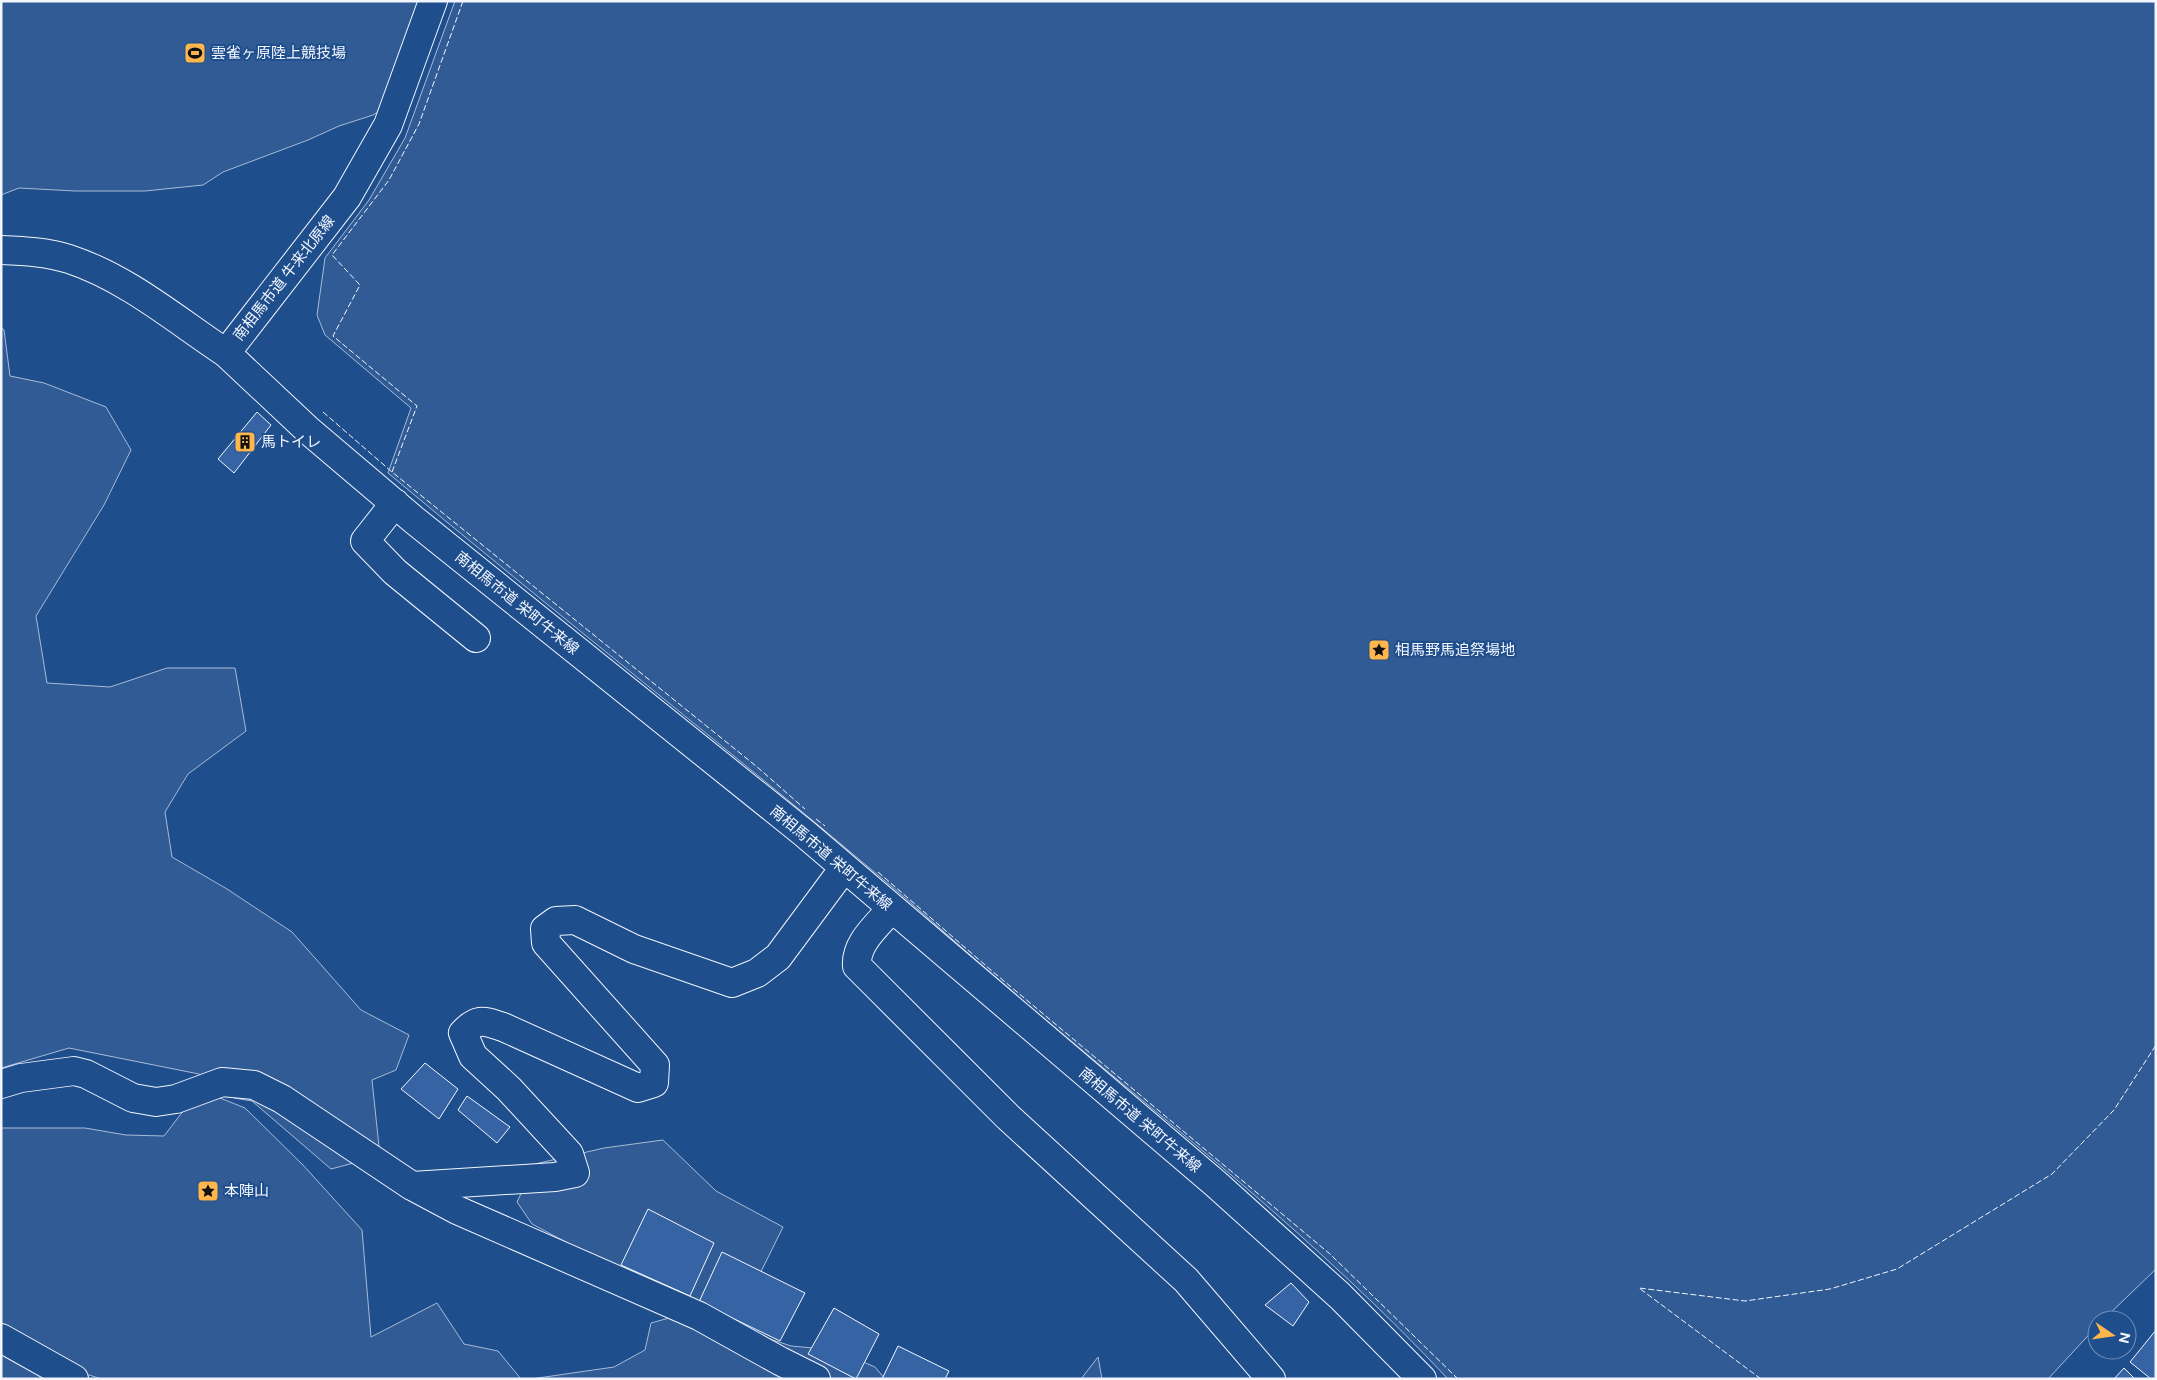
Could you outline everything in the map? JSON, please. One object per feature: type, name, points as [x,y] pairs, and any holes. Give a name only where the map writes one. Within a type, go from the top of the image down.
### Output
[{"type":"street","name":"南相馬市道 牛来北原線","points":[[1,250],[32,252],[67,258],[97,270],[123,284],[226,353],[347,197],[388,125],[433,1]]},
{"type":"street","name":"南相馬市道 栄町牛来線","points":[[226,353],[308,430],[395,503],[804,833],[1273,1234],[1340,1296],[1422,1379]]},
{"type":"street","points":[[395,503],[365,541],[396,572],[476,638]]},
{"type":"street","points":[[412,1186],[555,1177],[575,1173],[568,1154],[508,1089],[473,1056],[463,1032],[472,1023],[483,1021],[503,1027],[638,1088],[654,1083],[654,1066],[546,943],[545,929],[556,921],[575,920],[634,949],[732,983],[757,973],[778,957],[844,868]]},
{"type":"street","points":[[892,908],[861,945],[856,956],[857,966],[1008,1117],[1186,1280],[1271,1379]]},
{"type":"street","points":[[1,1084],[21,1078],[74,1071],[86,1074],[133,1098],[156,1102],[176,1098],[222,1082],[254,1085],[282,1099],[412,1186],[504,1232],[601,1271],[700,1316],[780,1362],[816,1379]]},
{"type":"street","points":[[1,1338],[74,1379]]},
{"type":"shaded area","name":"雲雀ヶ原陸上競技場","points":[[1,1],[442,1],[412,92],[373,115],[339,126],[308,140],[223,172],[203,185],[145,191],[75,191],[19,188],[1,195]]},
{"type":"shaded area","name":"相馬野馬追祭場地","points":[[455,1],[2156,1],[2156,1269],[2113,1310],[2087,1310],[2087,1337],[2048,1379],[1448,1379],[1349,1280],[1244,1186],[1012,992],[914,905],[834,838],[388,473],[411,408],[325,335],[317,315],[325,258],[369,200],[405,138]]},
{"type":"shaded area","points":[[1,327],[4,330],[10,376],[44,383],[106,407],[131,450],[104,505],[36,616],[47,683],[110,687],[167,668],[235,668],[246,731],[188,774],[165,812],[172,857],[227,889],[292,932],[361,1010],[409,1035],[396,1070],[372,1080],[380,1156],[331,1169],[252,1101],[234,1098],[199,1074],[69,1048],[1,1068]]},
{"type":"shaded area","points":[[215,1096],[245,1108],[303,1165],[362,1230],[371,1337],[437,1303],[464,1344],[498,1351],[521,1379],[101,1379],[57,1364],[1,1325],[1,1128],[85,1128],[126,1135],[164,1136],[187,1106]]},
{"type":"shaded area","points":[[663,1140],[716,1191],[783,1227],[748,1298],[713,1317],[637,1280],[532,1224],[517,1202],[535,1164],[604,1148]]},
{"type":"shaded area","points":[[680,1315],[746,1331],[791,1346],[835,1350],[875,1367],[885,1379],[531,1379],[614,1367],[645,1350],[651,1323]]},
{"type":"shaded area","points":[[1,1353],[48,1379],[1,1379]]},
{"type":"shaded area","points":[[1098,1357],[1102,1379],[1081,1379]]},
{"type":"building","name":"馬トイレ","points":[[257,412],[271,425],[234,473],[218,459]]},
{"type":"building","points":[[425,1063],[458,1089],[439,1119],[401,1089]]},
{"type":"building","points":[[467,1096],[510,1127],[497,1143],[458,1110]]},
{"type":"building","points":[[648,1209],[714,1243],[690,1296],[621,1265]]},
{"type":"building","points":[[722,1252],[805,1293],[780,1341],[699,1302]]},
{"type":"building","points":[[1291,1283],[1309,1302],[1293,1326],[1265,1305]]},
{"type":"building","points":[[834,1308],[879,1334],[856,1379],[808,1354]]},
{"type":"building","points":[[2156,1330],[2156,1379],[2151,1379],[2130,1362],[2137,1360],[2137,1353]]},
{"type":"building","points":[[898,1346],[949,1371],[945,1379],[882,1379]]},
{"type":"building","points":[[2124,1368],[2135,1379],[2114,1379]]},
{"type":"fence","points":[[392,472],[417,406],[333,336],[360,285],[332,255],[389,180],[419,124],[463,1]]},
{"type":"fence","points":[[323,412],[392,472],[756,766],[805,809]]},
{"type":"fence","points":[[816,819],[825,826]]},
{"type":"fence","points":[[878,872],[992,971],[1330,1254],[1458,1379]]},
{"type":"fence","points":[[1761,1379],[1639,1288],[1745,1301],[1830,1289],[1897,1269],[2052,1174],[2114,1110],[2156,1045]]},
{"type":"place","name":"雲雀ヶ原陸上競技場","points":[[195,53]]},
{"type":"place","name":"馬トイレ","points":[[245,442]]},
{"type":"place","name":"相馬野馬追祭場地","points":[[1379,650]]},
{"type":"place","name":"本陣山","points":[[208,1191]]}]
